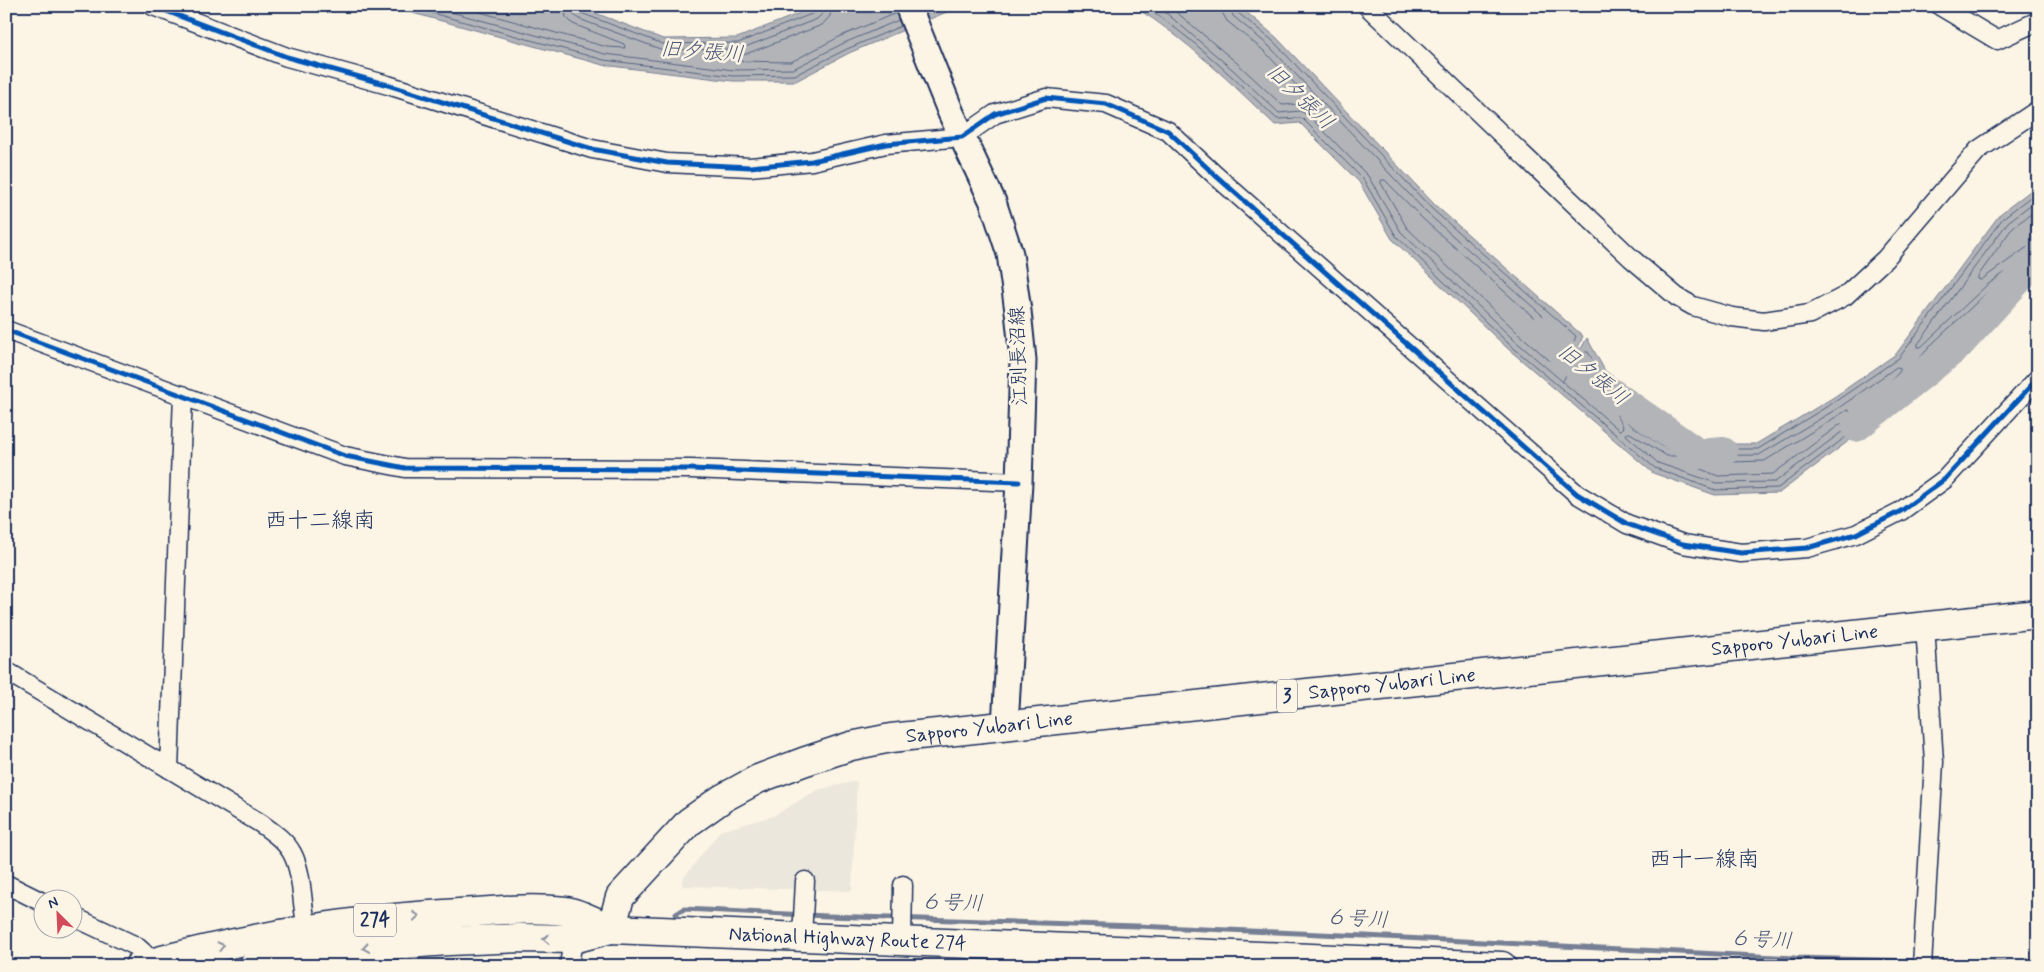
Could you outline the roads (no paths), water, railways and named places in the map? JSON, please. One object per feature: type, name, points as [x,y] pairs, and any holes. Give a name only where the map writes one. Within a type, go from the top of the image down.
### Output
[{"type":"main road","name":"江別長沼線","points":[[908,6],[951,113],[993,202],[1010,254],[1023,360],[1019,482],[1005,726]]},
{"type":"main road","name":"Sapporo Yubari Line","points":[[611,929],[620,896],[689,822],[723,798],[758,779],[851,746],[891,738],[2038,614]]},
{"type":"main road","name":"National Highway Route 274","points":[[146,965],[249,939],[306,928],[440,914],[510,910],[567,911],[611,929]]},
{"type":"main road","name":"National Highway Route 274","points":[[253,966],[377,946],[449,941],[572,939],[611,929],[803,931],[902,935],[1502,966]]},
{"type":"street","points":[[153,6],[288,58],[388,85],[592,149],[667,163],[750,167],[812,161],[886,144],[962,137],[995,114],[1046,98],[1106,104],[1168,131],[1215,175],[1578,494],[1627,524],[1683,544],[1741,553],[1806,548],[1856,534],[1901,511],[1945,479],[2038,378]]},
{"type":"street","points":[[1366,6],[1631,258],[1677,297],[1693,306],[1732,317],[1764,321],[1810,314],[1845,296],[1885,259],[1978,150],[2008,128],[2038,110]]},
{"type":"street","points":[[1940,6],[1996,40],[2038,21]]},
{"type":"street","points":[[6,330],[345,456],[405,468],[691,469],[1019,482]]},
{"type":"street","points":[[169,770],[183,395]]},
{"type":"street","points":[[1923,958],[1934,762],[1925,626]]},
{"type":"street","points":[[6,671],[260,823],[278,836],[292,852],[298,875],[306,928],[316,956]]},
{"type":"street","points":[[803,931],[805,881]]},
{"type":"street","points":[[6,884],[32,897]]},
{"type":"street","points":[[902,935],[903,885]]},
{"type":"street","points":[[82,921],[136,946],[144,953],[146,965]]},
{"type":"street","points":[[569,966],[572,939]]},
{"type":"water","points":[[387,6],[577,6],[663,39],[737,38],[818,6],[961,6],[849,53],[796,81],[733,81],[603,65]]},
{"type":"water","points":[[1133,6],[1239,6],[1276,37],[1435,205],[1583,336],[1562,383],[1587,338],[1632,420],[1668,444],[1756,444],[1834,397],[1896,354],[2000,214],[2038,185],[2038,263],[1994,294],[1939,345],[1858,434],[1779,493],[1715,495],[1653,473],[1506,347],[1392,239],[1359,182],[1300,123],[1275,125],[1225,77],[1190,47]]},
{"type":"waterway","name":"旧夕張川","points":[[1856,427],[1957,347],[2038,258]]},
{"type":"waterway","name":"旧夕張川","points":[[1542,331],[1590,378],[1699,454],[1723,452]]},
{"type":"waterway","name":"６号川","points":[[676,914],[684,909],[1365,936],[1795,958],[2038,964]]},
{"type":"district","name":"西十二線南","points":[[320,521]]},
{"type":"district","name":"西十一線南","points":[[1704,860]]}]
